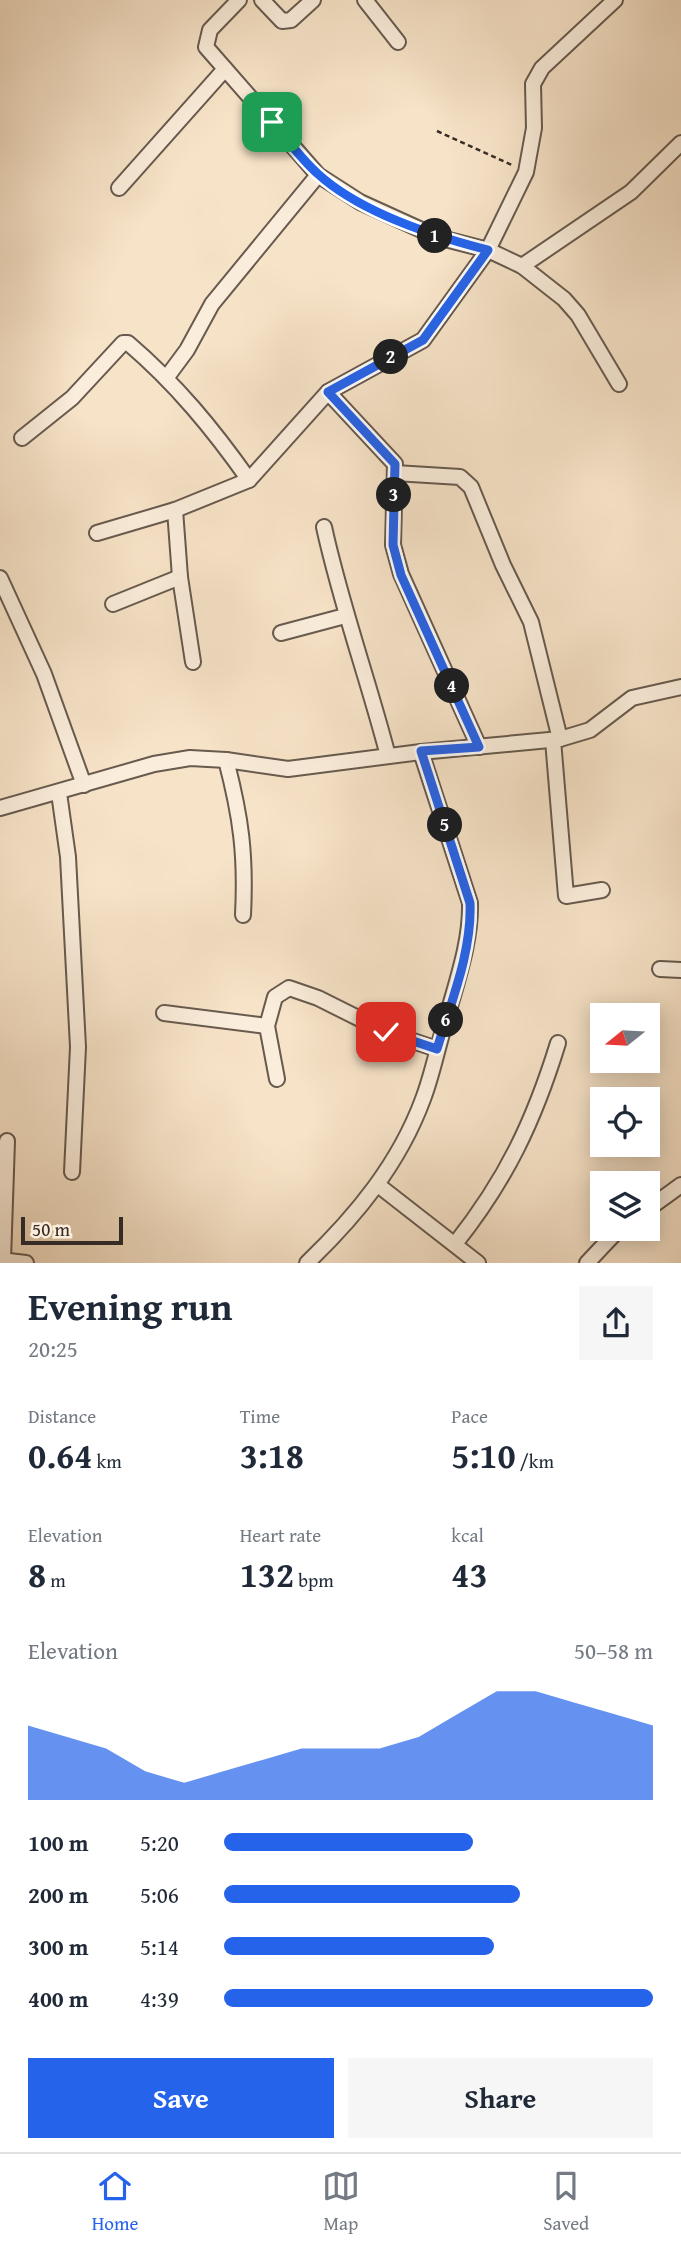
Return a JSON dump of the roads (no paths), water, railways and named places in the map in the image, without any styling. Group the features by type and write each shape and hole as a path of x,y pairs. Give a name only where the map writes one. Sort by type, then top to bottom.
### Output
{"street":[{"path":"239,0 209,30 206,47 318,175 360,202 436,237 488,250 522,266 564,299 578,315 619,384"},
{"path":"262,0 282,21 291,20 313,0"},
{"path":"365,0 398,42"},
{"path":"97,533 175,510 249,480 328,392 423,340 488,250 526,172 534,128 533,84 542,68 615,0"},
{"path":"118,188 225,69"},
{"path":"522,266 631,192 681,143"},
{"path":"167,377 187,350 212,304 318,175"},
{"path":"22,438 72,398 123,343 128,344 167,377 212,428 249,480"},
{"path":"328,392 390,456 395,473 393,545 401,575 479,747"},
{"path":"395,473 460,477 471,487 503,565 531,622 556,740 566,895 602,890"},
{"path":"175,510 180,578 193,662"},
{"path":"324,527 345,616 363,659 388,756"},
{"path":"0,578 44,674 84,785"},
{"path":"113,604 180,578"},
{"path":"281,633 345,616"},
{"path":"0,808 154,764 190,758 288,769 421,751 556,740 590,730 632,698 681,687"},
{"path":"307,1263 378,1185 400,1150 424,1098 461,968 470,903 421,751"},
{"path":"226,760 237,801 246,861 243,915"},
{"path":"59,793 68,857 78,1047 72,1172"},
{"path":"660,969 681,970"},
{"path":"276,1079 267,1026 275,997 289,988 318,998 386,1032 437,1049"},
{"path":"164,1013 267,1026"},
{"path":"455,1244 489,1202 539,1105 558,1044"},
{"path":"7,1141 1,1260 26,1263"},
{"path":"378,1185 478,1263"},
{"path":"660,1200 681,1185"},
{"path":"587,1263 608,1241"}]}
